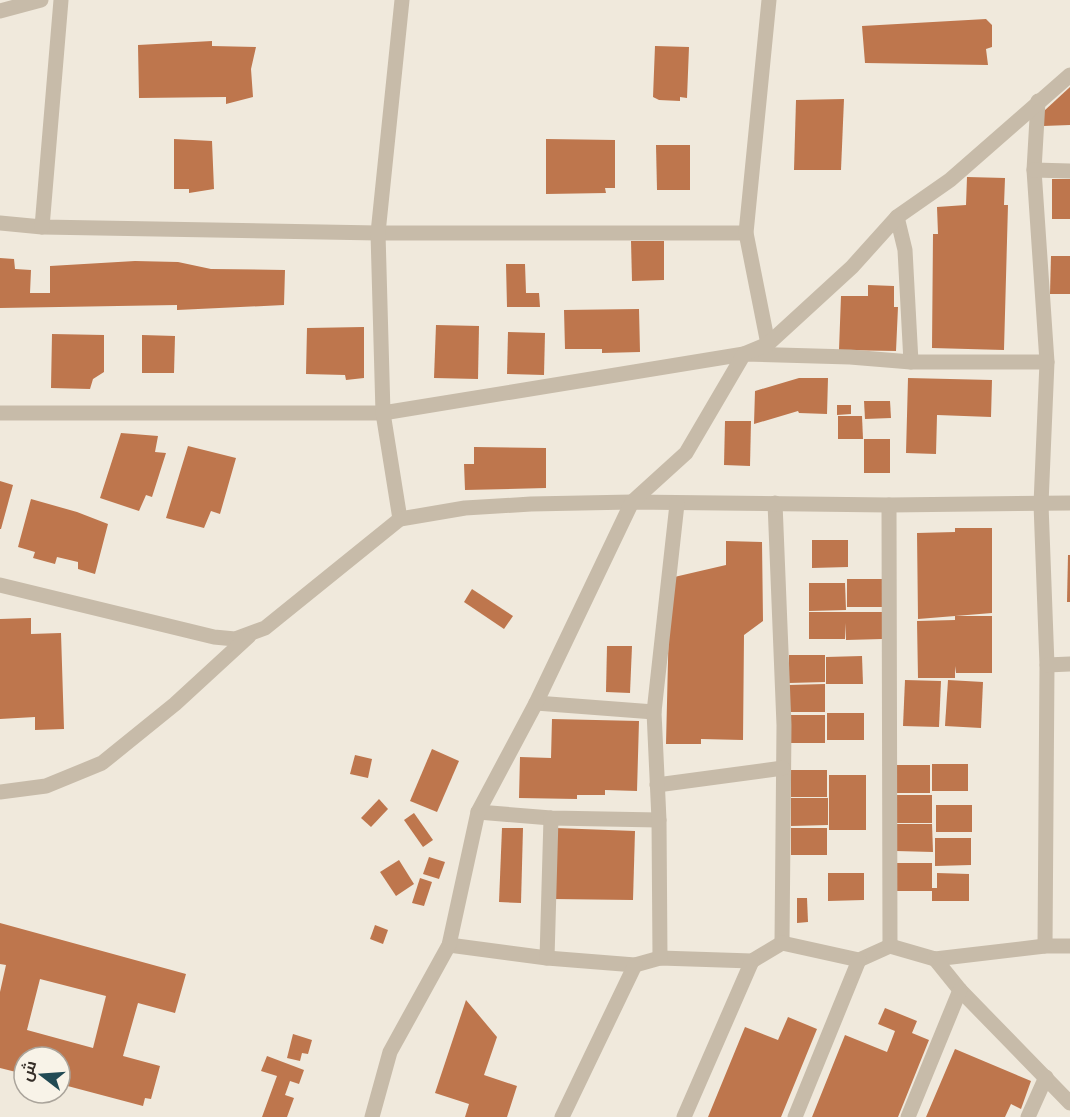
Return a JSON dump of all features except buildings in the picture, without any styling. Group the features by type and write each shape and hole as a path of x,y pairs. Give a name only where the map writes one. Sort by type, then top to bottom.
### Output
{"street":[{"path":"0,11 41,0"},
{"path":"42,227 61,0"},
{"path":"400,519 383,413 378,233 402,0"},
{"path":"768,344 746,232 769,0"},
{"path":"372,1117 390,1052 449,945 478,812 536,703 632,502 686,453 744,354 768,344 852,267 897,217 950,180 1070,75"},
{"path":"1038,101 1034,170 1047,362 1041,504 1047,665 1045,945"},
{"path":"1034,170 1070,171"},
{"path":"897,217 905,250 911,362"},
{"path":"0,223 42,227 378,233 746,232"},
{"path":"0,413 383,413 744,354 911,362 1047,362"},
{"path":"0,585 214,637 235,639 249,636 265,628 400,519 465,508 632,502 889,505 1070,503"},
{"path":"775,503 783,768 782,943"},
{"path":"660,958 659,820 654,712 677,504"},
{"path":"889,505 890,946"},
{"path":"0,792 46,786 102,763 175,704 249,636"},
{"path":"1047,665 1070,664"},
{"path":"536,703 654,712"},
{"path":"657,785 783,768"},
{"path":"478,812 551,818 659,820"},
{"path":"548,958 551,818"},
{"path":"449,945 548,958 635,965 660,958 752,961 782,943 859,960 890,946 935,959 1045,945 1070,946"},
{"path":"935,959 960,990 1070,1103"},
{"path":"795,1117 859,960"},
{"path":"684,1117 752,961"},
{"path":"562,1117 635,965"},
{"path":"908,1117 960,990"},
{"path":"1028,1117 1046,1077"}]}
